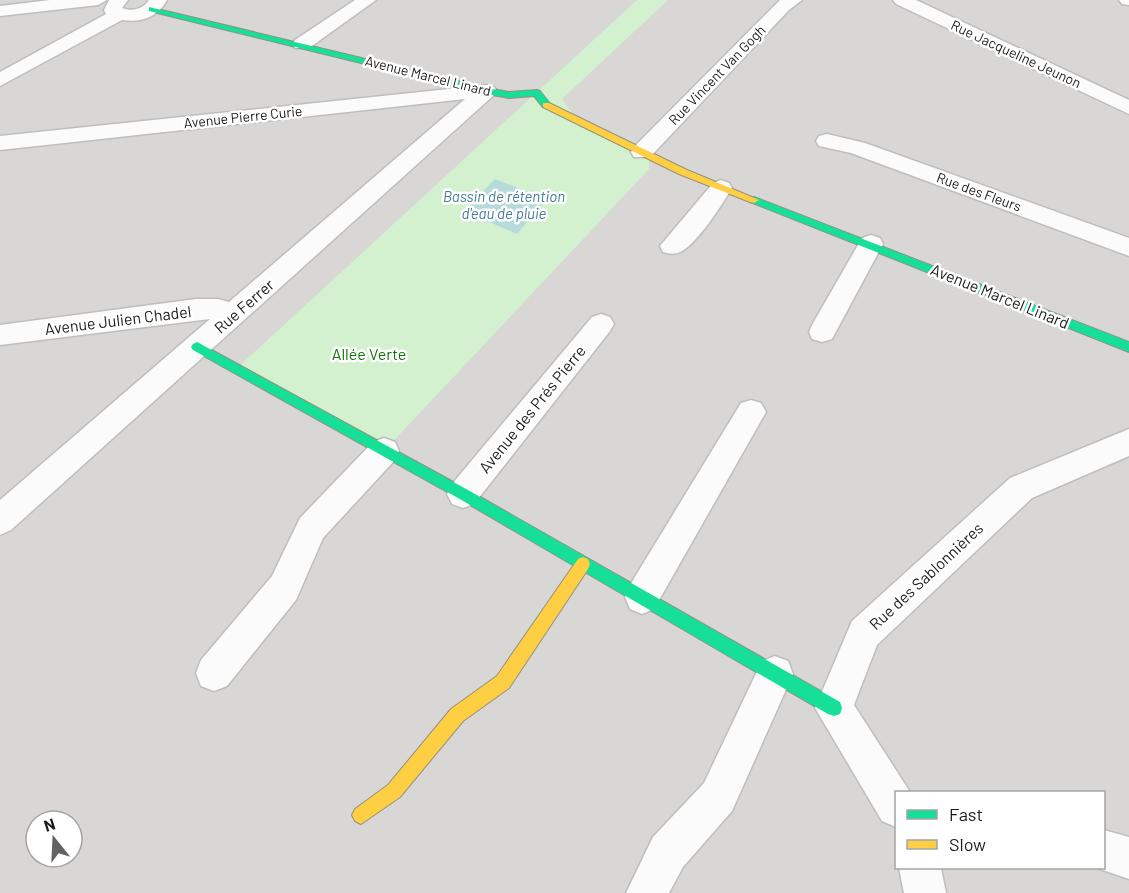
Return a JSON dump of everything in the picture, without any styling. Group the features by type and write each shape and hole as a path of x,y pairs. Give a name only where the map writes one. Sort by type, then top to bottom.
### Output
{"street":[{"path":"302,44 367,0"},
{"name":"Rue Vincent Van Gogh","path":"642,152 783,6 793,0"},
{"name":"Rue Jacqueline Jeunon","path":"902,0 1129,108"},
{"path":"0,80 112,3"},
{"path":"0,11 112,3 140,14 155,4"},
{"name":"Avenue Marcel Linard","path":"155,4 487,91 509,94 537,93 546,105 721,188 871,244 1129,347"},
{"name":"Avenue Pierre Curie","path":"0,143 487,91"},
{"name":"Rue Ferrer","path":"0,520 487,91"},
{"name":"Rue des Fleurs","path":"827,141 857,148 1129,247"},
{"path":"672,246 682,238 721,188"},
{"path":"822,332 871,244"},
{"name":"Avenue Julien Chadel","path":"0,335 196,309 218,309 235,314"},
{"name":"Avenue des Prés Pierre","path":"463,494 601,324"},
{"path":"197,347 463,494 834,708 895,804"},
{"path":"642,597 751,412"},
{"name":"Rue des Sablonnières","path":"834,708 864,633 1021,488 1129,442"},
{"path":"214,673 284,588 311,528 384,451"},
{"path":"361,815 394,791 457,715 503,682 583,564"},
{"path":"647,893 668,852 718,797 775,674"},
{"path":"1105,850 1129,858"},
{"path":"920,869 925,893"}],"shaded area":[{"path":"0,0 1129,0 1129,893 0,893"}],"green space":[{"name":"Allée Verte","path":"637,0 668,0 562,99 576,118 649,156 649,169 384,451 236,369"}],"water":[{"name":"Bassin de rétention d'eau de pluie","path":"495,179 546,199 517,234 464,211"}],"traffic: fast":[{"path":"152,9 487,91 509,95 537,93 546,105"},
{"path":"754,200 1129,347"},
{"path":"197,347 463,494 834,708"}],"traffic: slow":[{"path":"546,105 683,172 754,200"},
{"path":"361,815 394,791 457,715 503,682 583,564"}]}
